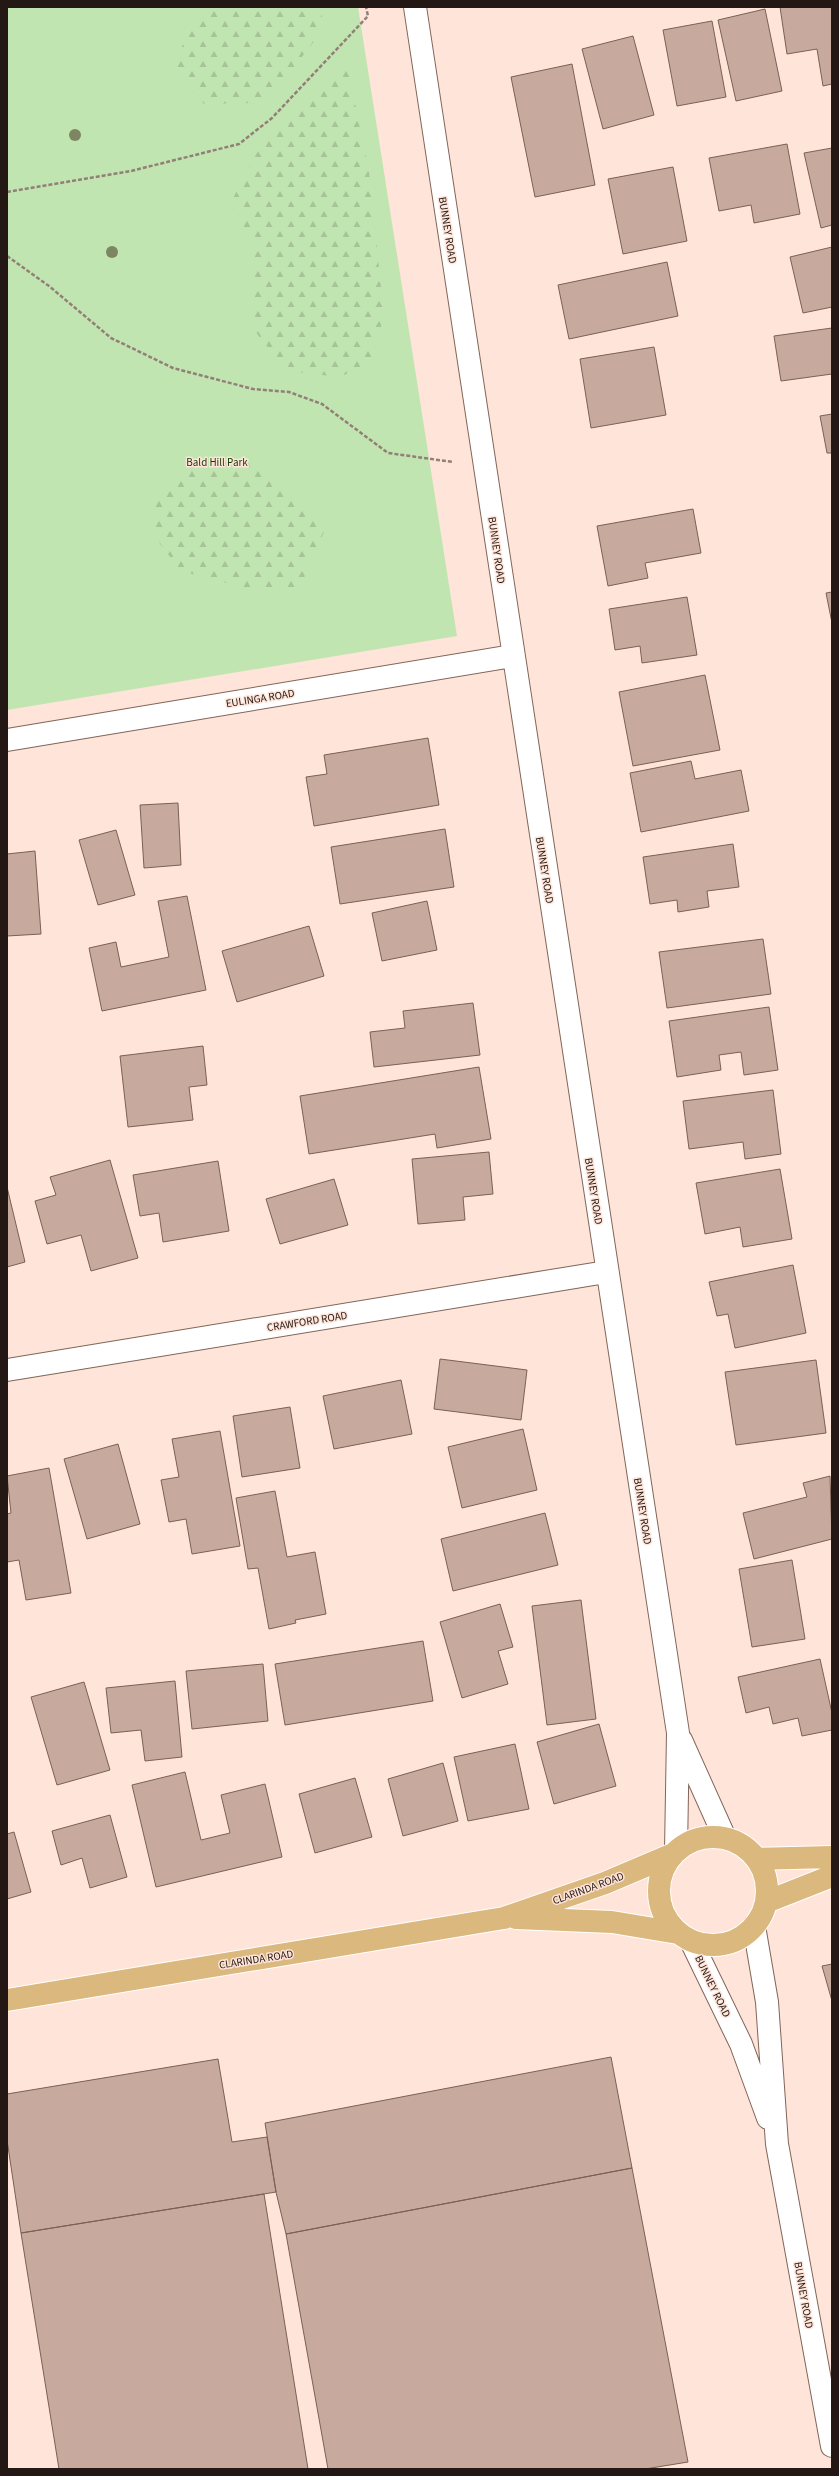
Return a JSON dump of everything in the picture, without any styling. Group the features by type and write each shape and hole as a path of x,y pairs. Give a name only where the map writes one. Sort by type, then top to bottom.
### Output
{"main road":[{"path":"708,1836 725,1838 737,1842 757,1859 764,1873 767,1887 766,1902 762,1915 754,1926 742,1937 726,1944 708,1945 685,1937 667,1920 660,1904 659,1892 662,1870 674,1853 690,1841 708,1836"},
{"name":"CLARINDA ROAD","path":"7,2000 504,1918 605,1883 674,1853"},
{"path":"757,1859 832,1857"},
{"path":"766,1902 832,1876"},
{"name":"CLARINDA ROAD","path":"504,1918 612,1922 685,1937"}],"street":[{"name":"BUNNEY ROAD","path":"415,7 512,656 678,1733 674,1853"},
{"name":"EULINGA ROAD","path":"7,740 512,656"},
{"name":"CRAWFORD ROAD","path":"7,1370 606,1272"},
{"name":"BUNNEY ROAD","path":"678,1733 725,1838"},
{"name":"BUNNEY ROAD","path":"754,1926 767,2002 777,2144 832,2446"},
{"name":"BUNNEY ROAD","path":"685,1937 741,2044 777,2144"}],"path":[{"path":"7,192 131,171 239,144 272,118 368,16 366,7"},
{"path":"7,256 49,286 110,338 173,368 253,389 288,392 322,404 388,453 429,460 484,464"}],"green space":[{"name":"Bald Hill Park","path":"7,7 358,7 457,636 7,710"},
{"path":"204,7 322,7 322,31 294,67 254,103 204,104 170,68"},
{"path":"347,65 369,172 384,316 371,362 340,377 286,371 251,326 252,247 232,200 260,147 310,97"},
{"path":"235,459 271,470 324,532 300,587 268,594 181,571 160,544 151,511 175,475"}],"building":[{"path":"780,7 832,7 832,84 823,86 817,49 787,54"},
{"path":"765,9 782,91 736,101 718,20"},
{"path":"712,21 726,97 677,106 663,30"},
{"path":"633,36 654,115 603,129 582,49"},
{"path":"572,64 595,185 535,197 511,77"},
{"path":"787,144 800,214 754,223 751,205 719,211 709,158"},
{"path":"832,148 832,225 821,228 804,153"},
{"path":"673,167 687,241 623,254 608,179"},
{"path":"832,247 832,307 803,313 790,257"},
{"path":"667,262 678,316 569,339 558,285"},
{"path":"832,328 832,374 781,381 774,336"},
{"path":"654,347 666,415 591,428 580,359"},
{"path":"832,414 832,453 827,453 820,416"},
{"path":"693,509 701,553 645,563 648,578 608,586 597,526"},
{"path":"832,592 832,623 826,593"},
{"path":"687,597 697,655 642,663 640,646 615,650 609,609"},
{"path":"705,675 720,750 633,766 619,692"},
{"path":"428,738 439,805 314,826 306,777 327,774 324,755"},
{"path":"691,761 695,779 741,770 749,811 641,832 630,773"},
{"path":"178,803 181,865 144,868 140,805"},
{"path":"445,829 454,887 340,904 331,847"},
{"path":"116,830 135,895 98,905 79,840"},
{"path":"733,844 739,887 707,891 709,907 678,912 677,900 650,904 643,857"},
{"path":"35,851 41,934 7,936 7,854"},
{"path":"187,896 206,990 102,1011 89,948 116,942 121,967 169,957 158,901"},
{"path":"427,901 437,950 382,961 372,913"},
{"path":"309,926 324,976 237,1002 222,951"},
{"path":"763,939 771,994 667,1008 659,952"},
{"path":"473,1003 480,1055 374,1067 370,1032 405,1028 403,1011"},
{"path":"769,1007 778,1070 744,1075 741,1052 719,1055 721,1070 677,1077 669,1021"},
{"path":"203,1046 207,1085 189,1087 193,1120 128,1127 120,1056"},
{"path":"479,1067 491,1139 437,1148 435,1134 309,1154 300,1096"},
{"path":"773,1090 781,1154 745,1159 743,1142 689,1149 683,1101"},
{"path":"489,1152 493,1194 463,1197 465,1220 418,1224 412,1159"},
{"path":"110,1160 138,1258 91,1271 81,1235 47,1244 35,1201 56,1195 50,1177"},
{"path":"218,1161 229,1231 163,1242 159,1213 140,1216 133,1175"},
{"path":"780,1169 792,1239 743,1247 740,1227 705,1234 696,1183"},
{"path":"334,1179 348,1225 280,1244 266,1199"},
{"path":"7,1187 25,1262 7,1267"},
{"path":"793,1265 806,1333 735,1348 728,1314 717,1316 709,1282"},
{"path":"440,1359 527,1370 521,1420 434,1409"},
{"path":"816,1360 826,1433 736,1445 725,1372"},
{"path":"401,1380 412,1434 334,1449 323,1396"},
{"path":"290,1407 300,1468 242,1477 233,1416"},
{"path":"523,1429 537,1490 462,1508 448,1447"},
{"path":"220,1431 240,1546 192,1554 186,1519 169,1522 161,1480 179,1477 172,1439"},
{"path":"118,1444 140,1524 87,1539 64,1459"},
{"path":"49,1468 71,1593 26,1600 19,1560 7,1562 7,1514 11,1513 7,1476"},
{"path":"830,1476 832,1539 754,1559 743,1513 807,1497 803,1483"},
{"path":"275,1491 287,1557 315,1552 326,1614 295,1620 296,1623 269,1629 258,1568 248,1569 236,1498"},
{"path":"545,1513 558,1565 453,1591 441,1539"},
{"path":"792,1560 805,1639 752,1647 739,1569"},
{"path":"581,1600 596,1719 547,1725 532,1606"},
{"path":"500,1604 513,1647 498,1651 508,1684 462,1698 440,1622"},
{"path":"423,1641 433,1701 285,1725 275,1664"},
{"path":"820,1659 832,1713 832,1730 802,1736 798,1718 773,1724 769,1707 746,1713 738,1677"},
{"path":"263,1664 268,1721 192,1729 186,1671"},
{"path":"175,1681 182,1757 145,1761 141,1730 111,1733 106,1688"},
{"path":"84,1682 110,1770 57,1785 31,1697"},
{"path":"599,1724 616,1786 554,1804 537,1742"},
{"path":"515,1744 529,1809 468,1821 454,1757"},
{"path":"443,1763 458,1821 403,1836 388,1779"},
{"path":"185,1772 201,1840 230,1833 221,1795 265,1784 282,1857 156,1887 132,1785"},
{"path":"355,1778 372,1837 315,1853 299,1794"},
{"path":"110,1815 127,1877 90,1888 82,1858 61,1865 52,1831"},
{"path":"14,1832 31,1892 7,1899 7,1834"},
{"path":"832,1964 832,2001 822,1966"},
{"path":"611,2057 632,2168 286,2234 276,2192 265,2123"},
{"path":"218,2059 232,2142 267,2137 276,2192 21,2233 7,2140 7,2094"},
{"path":"632,2168 688,2462 645,2469 328,2469 286,2234"},
{"path":"264,2194 308,2469 59,2469 21,2233"}]}
